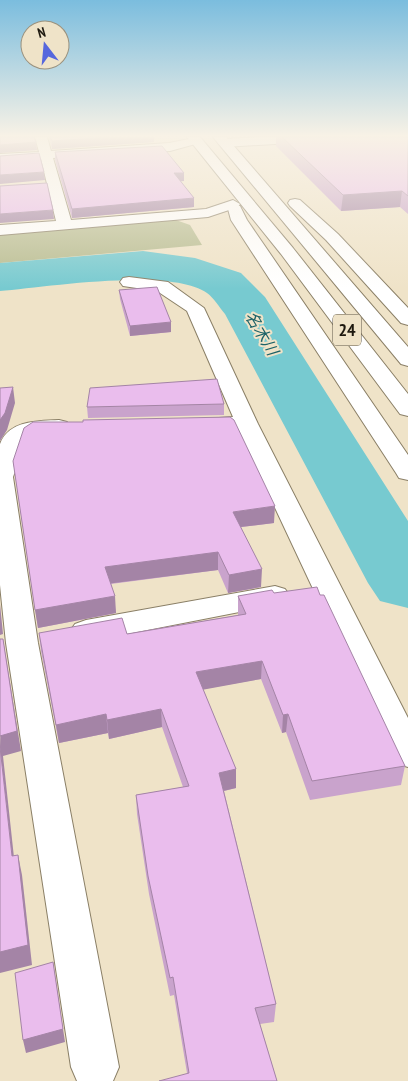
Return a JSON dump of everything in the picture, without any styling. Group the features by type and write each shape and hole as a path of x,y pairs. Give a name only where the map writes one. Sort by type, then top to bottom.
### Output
{"main road":[{"path":"49,187 66,225"},
{"path":"230,187 239,220 408,472"},
{"name":"24","path":"233,187 287,251 408,409"},
{"name":"24","path":"263,187 408,360"},
{"path":"277,187 332,237 408,318"},
{"path":"0,230 208,212 233,204"},
{"path":"129,282 162,286 195,308 247,424 408,753"},
{"path":"179,425 247,424"},
{"path":"81,427 32,428 14,438 1,478 34,641 95,1067"},
{"path":"34,641 326,586"}],"green space":[{"path":"173,219 190,225 202,245 0,263 0,234"}],"building":[{"path":"0,187 48,187 53,210 0,214"},
{"path":"66,187 186,187 194,198 72,209"},
{"path":"335,187 408,187 408,196 402,191 343,195"},
{"path":"157,287 171,322 130,326 119,290"},
{"path":"217,379 224,404 87,407 90,388"},
{"path":"13,387 5,413 0,420 0,388"},
{"path":"230,417 234,420 275,506 233,512 262,569 229,575 218,552 105,567 115,596 35,610 13,461 24,428 33,422"},
{"path":"317,587 320,595 324,595 405,766 312,781 288,714 283,715 262,661 196,672 236,769 219,773 276,1004 255,1008 277,1081 159,1081 189,1073 173,977 170,978 148,876 136,795 189,786 161,709 107,720 106,714 56,725 39,633 122,618 127,634 246,614 238,596 272,590 274,593"},
{"path":"0,639 3,639 17,731 0,736"},
{"path":"0,747 12,856 18,855 28,945 0,952"},
{"path":"53,962 63,1029 23,1040 15,973"}],"waterway":[{"name":"名木川","path":"0,277 143,265 195,272 224,283 247,308 408,583"}]}
